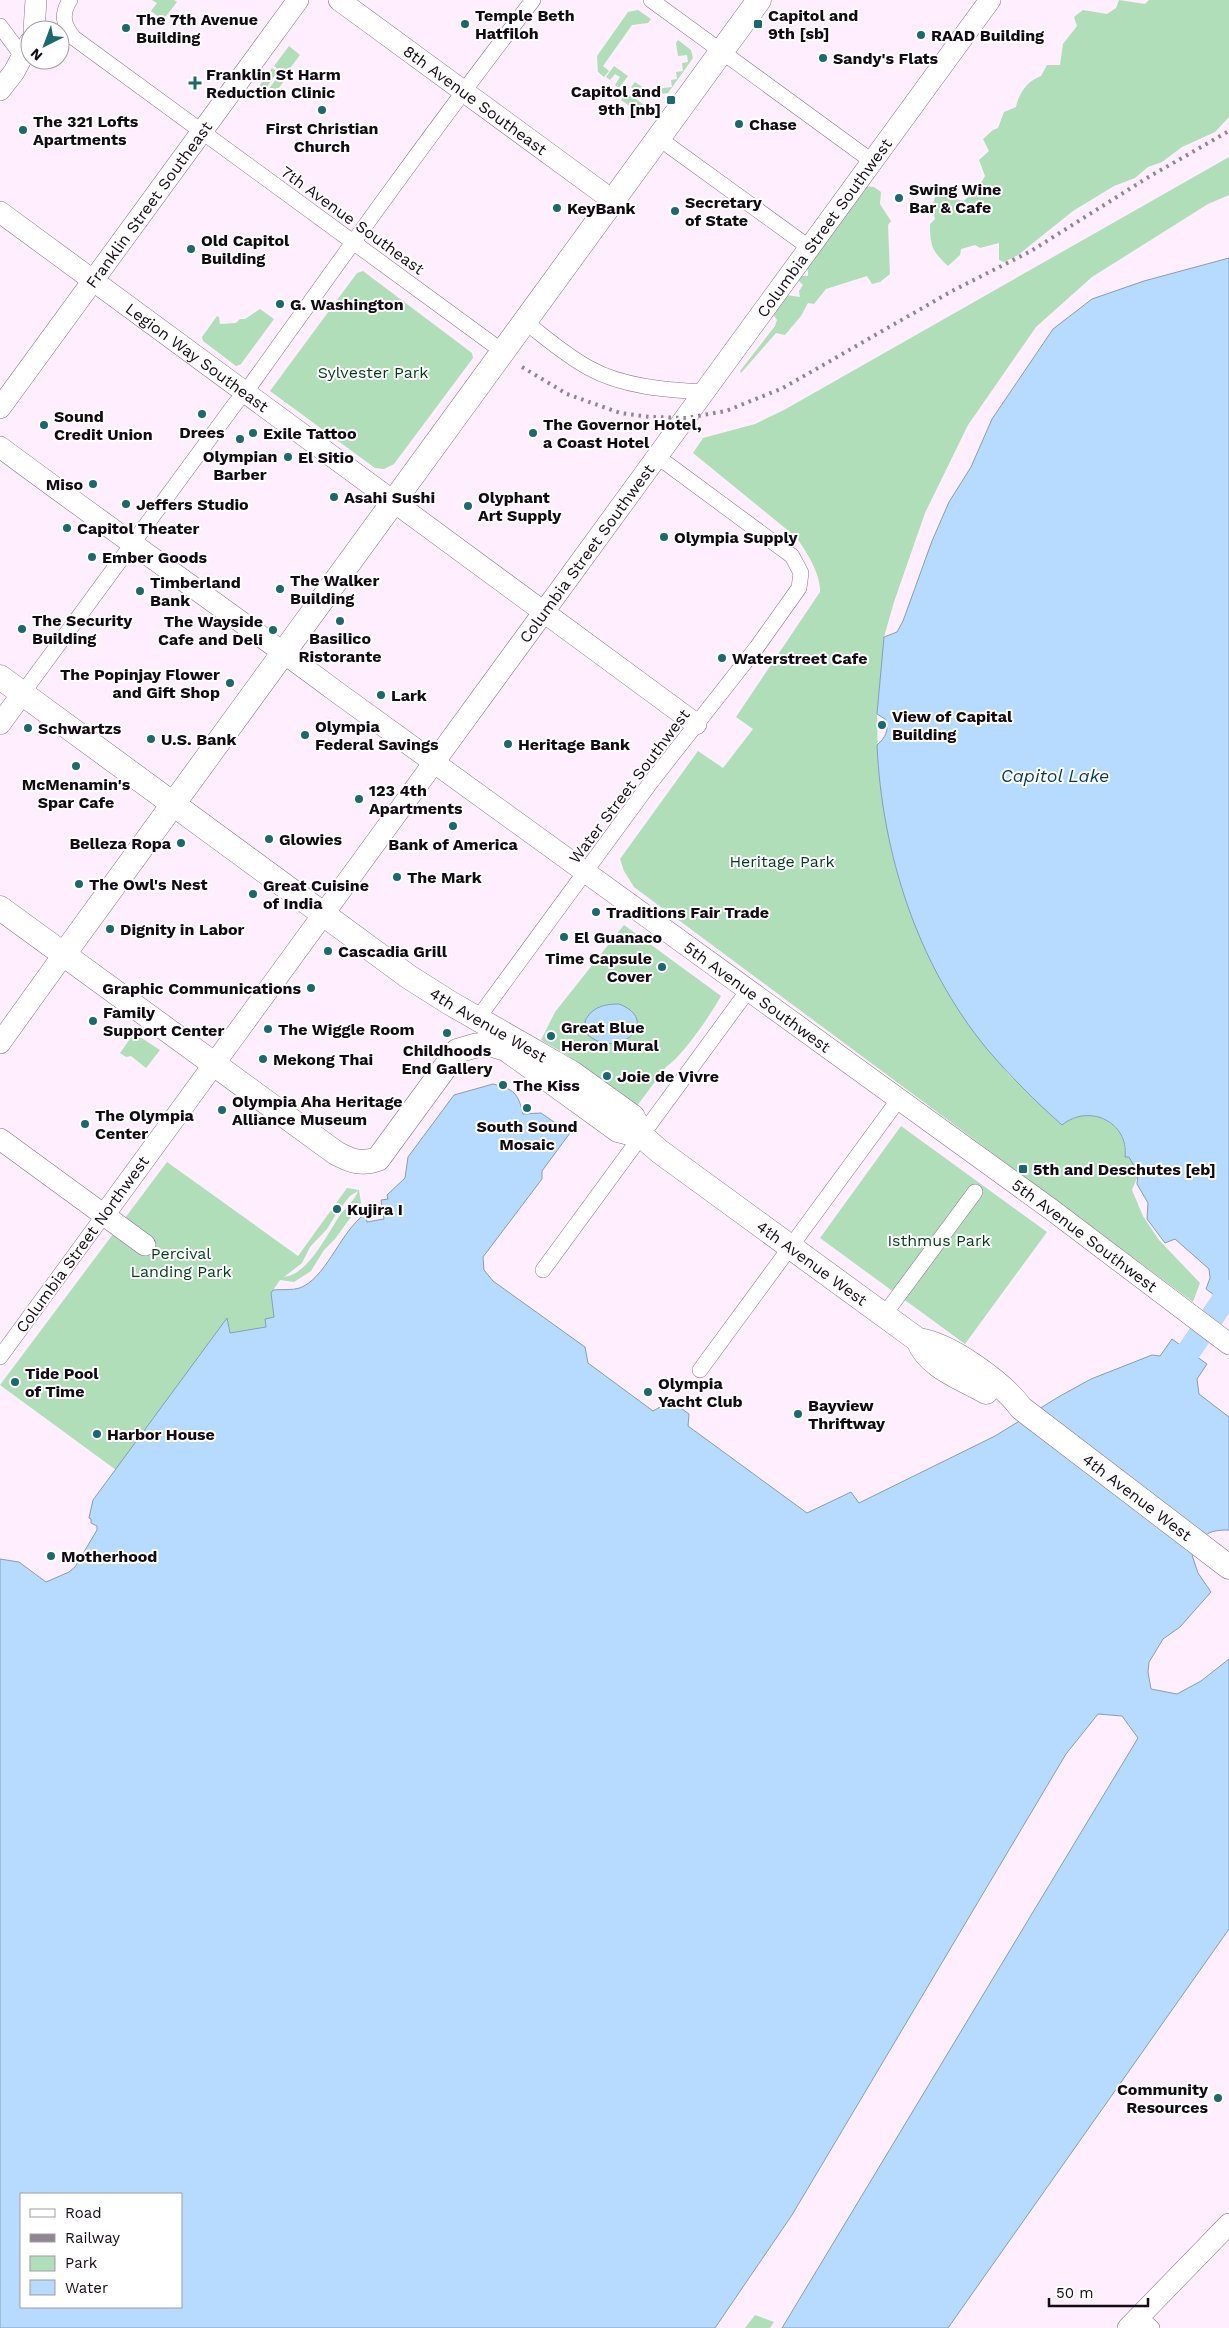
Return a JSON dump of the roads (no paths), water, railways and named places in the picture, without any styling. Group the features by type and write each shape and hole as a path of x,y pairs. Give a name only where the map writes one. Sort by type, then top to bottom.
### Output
{"main road":[{"path":"64,954 759,0"},
{"name":"4th Avenue West","path":"0,677 398,969 450,1003 572,1073 633,1117 642,1136 659,1151 918,1340 932,1341 949,1350 1012,1402 1229,1567"},
{"path":"0,908 336,1153 352,1162 362,1163 378,1159 457,1051 461,1020 458,1012 450,1003"},
{"path":"457,1051 489,1044 506,1049 618,1130 642,1136"}],"street":[{"path":"35,20 36,0"},
{"name":"7th Avenue Southeast","path":"70,0 64,12 65,26 74,38 502,351"},
{"name":"Franklin Street Southeast","path":"0,408 298,0"},
{"name":"8th Avenue Southeast","path":"339,0 612,200"},
{"path":"0,724 244,392 352,241 463,91 534,0"},
{"path":"651,0 873,162"},
{"name":"Columbia Street Southwest","path":"323,914 873,162 983,2"},
{"path":"0,26 20,44"},
{"path":"0,90 20,58"},
{"path":"658,137 810,248"},
{"name":"Legion Way Southeast","path":"0,212 696,724"},
{"path":"524,321 576,361 605,376 657,387 705,392"},
{"name":"5th Avenue Southwest","path":"0,446 131,544 749,989 1052,1210 1229,1344"},
{"name":"Water Street Southwest","path":"478,1018 696,724 757,647 799,588 801,572 792,556 658,457"},
{"name":"Columbia Street Northwest","path":"0,1357 323,914"},
{"path":"0,1043 64,954"},
{"path":"543,1270 749,989"},
{"path":"700,1370 899,1099"},
{"path":"0,1139 145,1245"},
{"path":"884,1315 975,1192"},
{"path":"1140,2324 1229,2224"}],"water":[{"name":"Capitol Lake","path":"1229,258 1229,1306 1206,1289 1210,1278 1209,1269 1175,1239 1165,1243 1147,1219 1148,1203 1137,1184 1138,1173 1129,1157 1125,1157 1125,1145 1121,1134 1114,1126 1095,1116 1073,1119 1062,1125 1023,1088 987,1049 962,1016 941,981 923,944 908,906 886,826 880,786 877,745 884,737 887,727 885,719 877,714 884,637 897,632 903,621 932,541 949,502 971,467 992,419 1053,329 1092,299 1144,281"},
{"path":"619,1004 632,1011 637,1020 636,1028 631,1036 623,1041 612,1044 600,1042 588,1035 585,1021 591,1012 599,1007"},
{"path":"493,1084 514,1093 523,1114 541,1113 570,1133 542,1171 542,1179 483,1257 484,1270 493,1281 585,1347 588,1363 653,1411 671,1401 689,1414 688,1426 807,1513 851,1492 859,1503 995,1436 1091,1379 1152,1355 1160,1356 1172,1339 1207,1364 1197,1379 1199,1394 1229,1417 1229,1530 1215,1531 1206,1535 1202,1538 1192,1555 1198,1573 1211,1592 1180,1627 1163,1639 1149,1662 1148,1672 1151,1689 1177,1694 1201,1681 1229,1659 1229,1929 948,2328 782,2328 1138,1738 1122,1716 1098,1714 1066,1754 792,2215 715,2328 0,2328 0,1559 19,1562 46,1582 69,1572 75,1567 97,1530 97,1526 91,1523 89,1518 93,1500 227,1318 230,1333 266,1327 265,1319 274,1317 271,1293 273,1290 297,1289 313,1280 328,1262 349,1230 365,1214 367,1222 384,1219 381,1200 388,1199 387,1195 405,1178 408,1157 454,1095"}],"waterway":[{"path":"1189,1351 1229,1292"}],"railway":[{"path":"522,367 567,394 620,413 650,417 686,418 726,411 783,388 952,291 1031,251 1147,178 1229,131"}],"place":[{"name":"Temple Beth Hatfiloh","path":"465,24"},
{"name":"Capitol and 9th [sb]","path":"758,24"},
{"name":"The 7th Avenue Building","path":"126,28"},
{"name":"RAAD Building","path":"921,35"},
{"name":"Sandy's Flats","path":"823,58"},
{"name":"Franklin St Harm Reduction Clinic","path":"195,83"},
{"name":"Capitol and 9th [nb]","path":"671,100"},
{"name":"First Christian Church","path":"322,110"},
{"name":"Chase","path":"739,124"},
{"name":"The 321 Lofts Apartments","path":"23,130"},
{"name":"Swing Wine Bar & Cafe","path":"899,198"},
{"name":"KeyBank","path":"557,208"},
{"name":"Secretary of State","path":"675,211"},
{"name":"Old Capitol Building","path":"191,249"},
{"name":"G. Washington","path":"280,304"},
{"name":"Drees","path":"202,414"},
{"name":"Sound Credit Union","path":"44,425"},
{"name":"Exile Tattoo","path":"253,433"},
{"name":"The Governor Hotel, a Coast Hotel","path":"533,433"},
{"name":"Olympian Barber","path":"240,439"},
{"name":"El Sitio","path":"288,457"},
{"name":"Miso","path":"93,484"},
{"name":"Asahi Sushi","path":"334,497"},
{"name":"Jeffers Studio","path":"126,504"},
{"name":"Olyphant Art Supply","path":"468,506"},
{"name":"Capitol Theater","path":"67,528"},
{"name":"Olympia Supply","path":"664,537"},
{"name":"Ember Goods","path":"92,557"},
{"name":"The Walker Building","path":"280,589"},
{"name":"Timberland Bank","path":"140,591"},
{"name":"Basilico Ristorante","path":"340,621"},
{"name":"The Security Building","path":"22,629"},
{"name":"The Wayside Cafe and Deli","path":"273,630"},
{"name":"Waterstreet Cafe","path":"722,658"},
{"name":"The Popinjay Flower and Gift Shop","path":"230,683"},
{"name":"Lark","path":"381,695"},
{"name":"View of Capital Building","path":"882,725"},
{"name":"Schwartzs","path":"28,728"},
{"name":"Olympia Federal Savings","path":"305,735"},
{"name":"U.S. Bank","path":"151,739"},
{"name":"Heritage Bank","path":"508,744"},
{"name":"McMenamin's Spar Cafe","path":"76,766"},
{"name":"123 4th Apartments","path":"359,799"},
{"name":"Bank of America","path":"453,826"},
{"name":"Glowies","path":"269,839"},
{"name":"Belleza Ropa","path":"181,843"},
{"name":"The Mark","path":"397,877"},
{"name":"The Owl's Nest","path":"79,884"},
{"name":"Great Cuisine of India","path":"253,894"},
{"name":"Traditions Fair Trade","path":"596,912"},
{"name":"Dignity in Labor","path":"110,929"},
{"name":"El Guanaco","path":"564,937"},
{"name":"Cascadia Grill","path":"328,951"},
{"name":"Time Capsule Cover","path":"662,967"},
{"name":"Graphic Communications","path":"311,988"},
{"name":"Family Support Center","path":"93,1021"},
{"name":"The Wiggle Room","path":"268,1029"},
{"name":"Childhoods End Gallery","path":"447,1033"},
{"name":"Great Blue Heron Mural","path":"551,1036"},
{"name":"Mekong Thai","path":"263,1059"},
{"name":"Joie de Vivre","path":"607,1076"},
{"name":"The Kiss","path":"503,1085"},
{"name":"South Sound Mosaic","path":"527,1108"},
{"name":"Olympia Aha Heritage Alliance Museum","path":"222,1110"},
{"name":"The Olympia Center","path":"85,1124"},
{"name":"5th and Deschutes [eb]","path":"1023,1169"},
{"name":"Kujira I","path":"337,1209"},
{"name":"Tide Pool of Time","path":"15,1382"},
{"name":"Olympia Yacht Club","path":"648,1392"},
{"name":"Bayview Thriftway","path":"798,1414"},
{"name":"Harbor House","path":"97,1434"},
{"name":"Motherhood","path":"51,1556"},
{"name":"Community Resources","path":"1218,2098"}],"park label":[{"name":"Sylvester Park","path":"373,372"},
{"name":"Heritage Park","path":"782,861"},
{"name":"Isthmus Park","path":"939,1240"},
{"name":"Percival Landing Park","path":"181,1262"}]}
